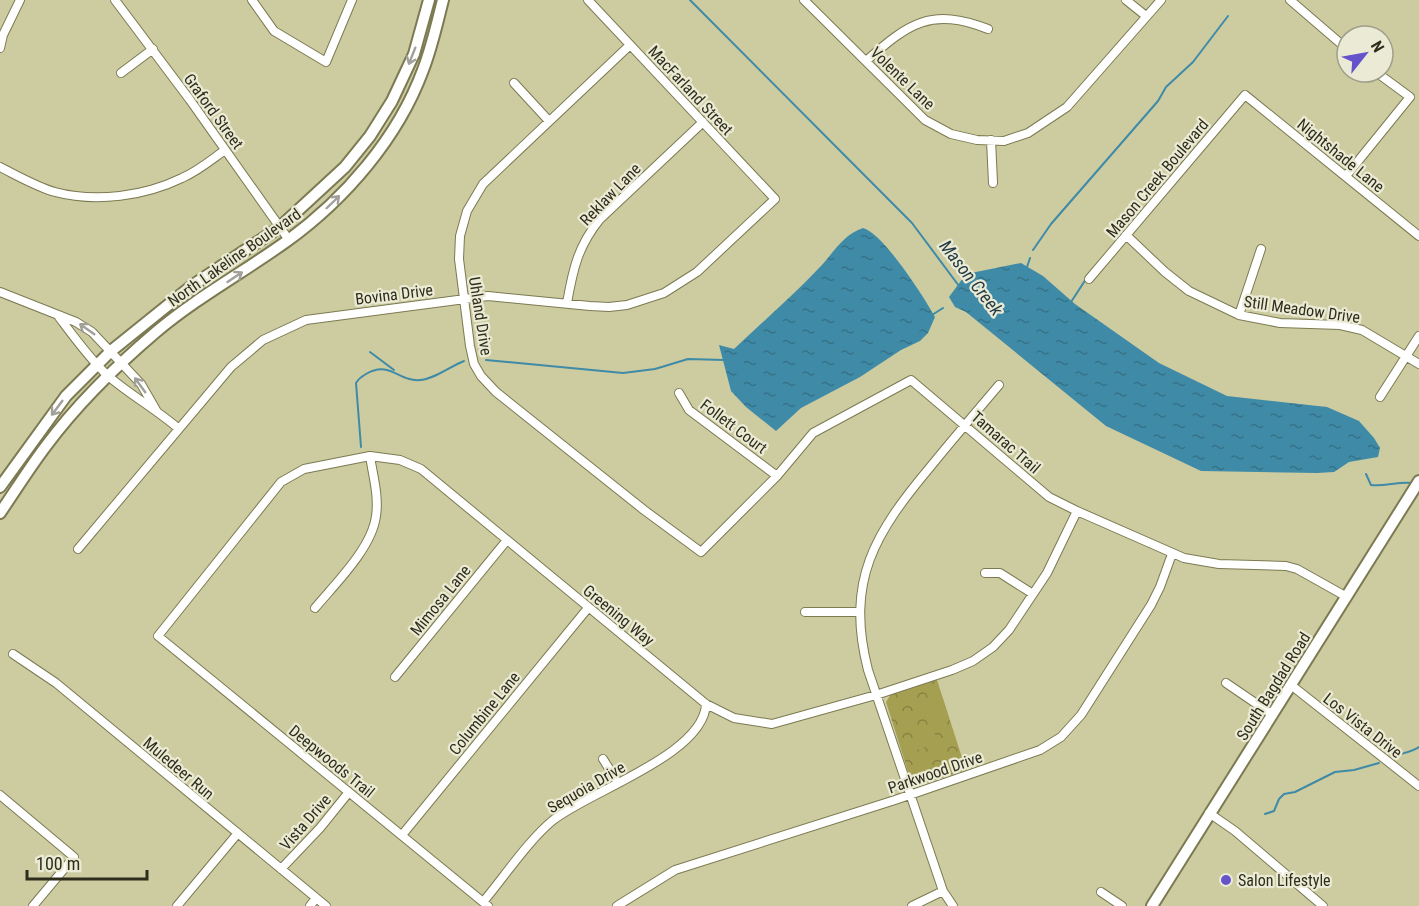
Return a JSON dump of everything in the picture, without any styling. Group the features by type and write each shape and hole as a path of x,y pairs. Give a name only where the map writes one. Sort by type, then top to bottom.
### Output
{"main road":[{"name":"North Lakeline Boulevard","path":"0,487 66,396 96,364 145,321 193,285 280,227 345,167 370,136 392,101 414,54 429,0"},
{"name":"North Lakeline Boulevard","path":"0,513 46,445 121,362 159,329 289,240 335,201 379,152 405,108 423,70 443,0"},
{"name":"South Bagdad Road","path":"1152,906 1419,482"}],"street":[{"path":"0,48 3,35 20,0"},
{"name":"Graford Street","path":"115,0 289,240"},
{"path":"252,0 274,31 326,62 352,0"},
{"name":"MacFarland Street","path":"588,0 775,199"},
{"name":"Volente Lane","path":"804,0 925,120 951,134 977,140 1004,141 1028,133 1067,107 1161,0"},
{"path":"1126,0 1146,16"},
{"path":"1290,0 1335,39"},
{"path":"866,61 888,42 920,22 942,18 964,20 988,28"},
{"name":"Uhland Drive","path":"630,45 483,184 467,211 460,236 459,259 470,346 474,364 481,376 496,392 644,510 701,552"},
{"path":"121,73 153,50"},
{"path":"514,82 549,121"},
{"path":"1346,176 1410,97 1392,84"},
{"name":"Nightshade Lane","path":"1245,95 1419,236"},
{"name":"Mason Creek Boulevard","path":"1089,279 1245,95"},
{"name":"Reklaw Lane","path":"567,303 579,250 589,232 703,122"},
{"path":"991,140 993,183"},
{"path":"0,167 55,192 95,197 123,196 157,188 183,178 225,150"},
{"name":"Bovina Drive","path":"78,549 231,367 246,352 284,329 306,320 464,298 513,297 618,306 651,298 664,293 697,272 775,199"},
{"name":"Still Meadow Drive","path":"1126,235 1189,291 1239,315 1280,323 1340,325 1362,330 1419,364"},
{"path":"1239,315 1261,249"},
{"path":"0,292 76,322 92,332 141,384 156,410"},
{"path":"58,316 108,376 141,403 156,410 179,429"},
{"path":"1380,397 1419,336"},
{"name":"Tamarac Trail","path":"701,552 777,476 813,433 910,380 1049,497 1077,511 1172,554 1205,562 1286,566 1297,569 1347,597"},
{"path":"953,906 943,891 876,695 862,647 860,612 866,569 884,528 900,502 999,384"},
{"name":"Follett Court","path":"679,393 689,410 777,476"},
{"path":"315,608 359,554 372,531 376,517 376,501 370,456"},
{"name":"Greening Way","path":"158,636 281,482 304,469 370,456 400,460 421,469 706,704 734,718 772,724 876,695 952,670 984,655 1009,630 1033,594 1063,543 1077,511"},
{"name":"Mimosa Lane","path":"395,677 507,540"},
{"name":"Parkwood Drive","path":"617,906 675,870 1031,754 1061,737 1081,715 1151,605 1172,554"},
{"path":"985,573 1000,573 1033,594"},
{"name":"Columbine Lane","path":"402,835 588,608"},
{"path":"805,612 860,612"},
{"name":"Deepwoods Trail","path":"158,636 486,904"},
{"name":"Muledeer Run","path":"13,654 56,683 326,906"},
{"path":"1226,683 1273,715"},
{"name":"Los Vista Drive","path":"1291,686 1419,786"},
{"name":"Sequoia Drive","path":"486,904 548,825 567,811 677,748 706,714 706,704"},
{"path":"603,759 618,783"},
{"name":"Vista Drive","path":"281,869 320,828 349,792"},
{"path":"0,795 74,857 33,906"},
{"path":"1209,813 1235,831 1323,906"},
{"path":"177,906 238,833"},
{"path":"912,906 943,891"},
{"path":"1101,892 1122,906"},
{"path":"310,906 316,898"}],"green space":[{"path":"937,680 966,770 919,785 911,781 886,702 891,694"},
{"path":"943,699 949,718 928,724 922,706"},
{"path":"924,724 926,728 932,726 938,743 917,750 910,729"}],"water":[{"path":"863,228 871,232 892,253 913,281 935,317 928,333 920,341 901,350 860,377 801,408 776,431 746,407 731,391 719,345 734,349 809,279 849,235"},
{"path":"1021,263 1043,276 1075,304 1159,363 1227,396 1327,407 1359,421 1380,448 1378,457 1349,462 1334,472 1201,471 1106,426 966,312 955,307 949,297 966,274"}],"waterway":[{"name":"Mason Creek","path":"690,0 912,223 959,286"},
{"path":"1033,250 1051,224 1158,101 1166,87 1193,62 1228,16"},
{"path":"1027,267 1030,258"},
{"path":"1071,302 1086,279"},
{"path":"932,315 943,308"},
{"path":"370,352 394,370"},
{"path":"486,360 623,373 655,369 688,359 724,360"},
{"path":"361,447 356,383 360,378 374,370 382,369 406,378 420,380 464,361"},
{"name":"Mason Creek","path":"1366,474 1371,485 1413,483"},
{"path":"1393,757 1419,747"},
{"path":"1265,814 1274,811 1284,794 1295,792 1335,772 1354,770 1379,763"}],"place":[{"name":"Salon Lifestyle","path":"1226,880"}]}
